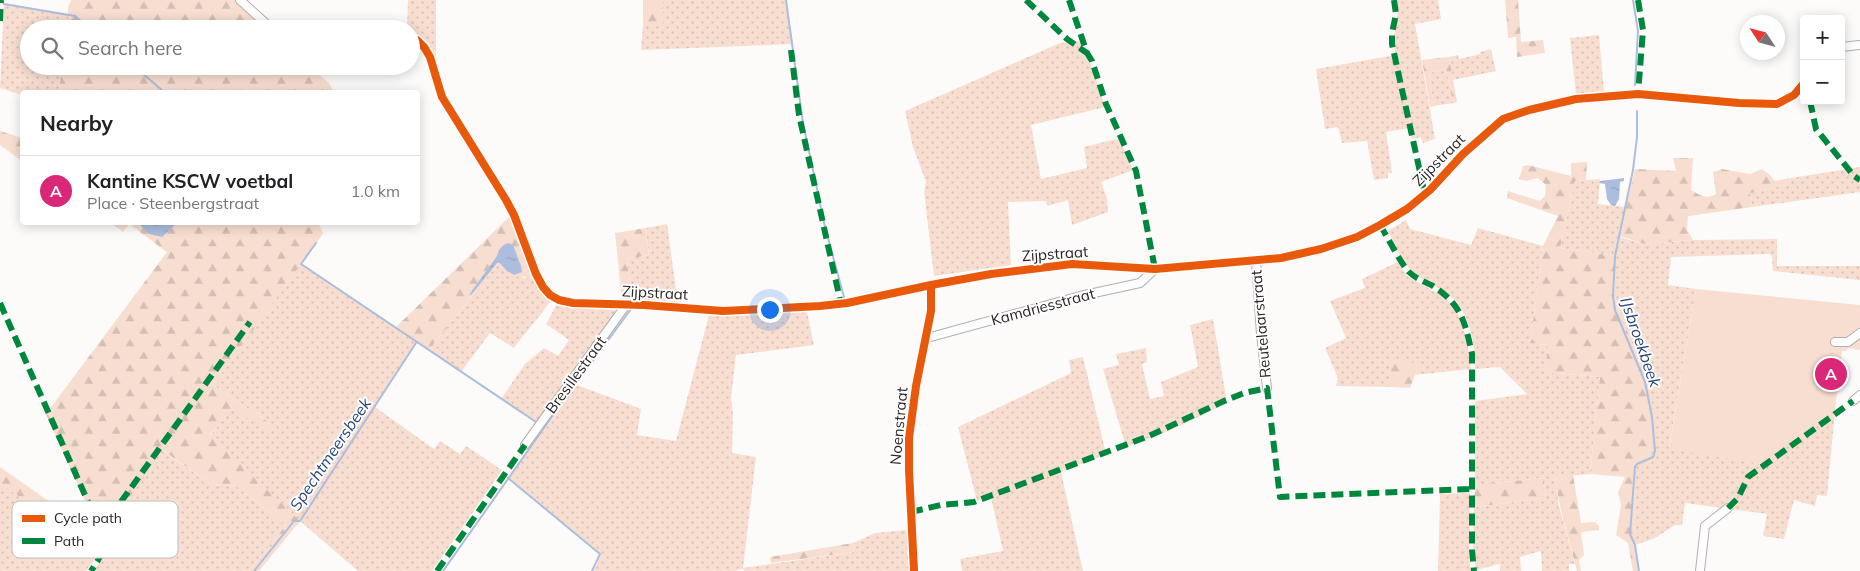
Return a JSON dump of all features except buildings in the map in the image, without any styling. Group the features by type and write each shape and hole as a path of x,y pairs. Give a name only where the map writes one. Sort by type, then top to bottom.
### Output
{"street":[{"path":"240,0 262,20"},
{"name":"Zijpstraat","path":"420,43 430,57 442,98 506,200 514,215 536,274 543,287 550,294 559,300 573,303 626,306 644,305 723,312 847,303 991,274 1072,264 1155,269 1281,258 1357,237 1407,209 1430,190 1463,154 1503,120 1529,110 1576,99 1638,94 1739,103 1777,104 1794,95 1800,88"},
{"path":"1845,46 1860,44"},
{"name":"Reutelaarstraat","path":"1256,260 1260,334 1267,388"},
{"name":"Kamdriesstraat","path":"927,338 1080,296 1140,283 1155,269"},
{"name":"Noenstraat","path":"914,571 909,470 910,438 916,386 931,311 931,285"},
{"name":"Bresillestraat","path":"525,445 626,306"},
{"path":"1835,342 1848,342 1860,333"},
{"path":"1853,401 1860,395"},
{"path":"1700,571 1705,526 1728,508"}],"green space":[{"path":"71,0 236,0 257,20 68,20 68,7"},
{"path":"408,0 436,0 436,63 434,64 424,42 420,39 420,20 407,20"},
{"path":"643,0 663,0 663,25 643,25"},
{"path":"663,0 786,0 793,44 641,50 643,25 663,24"},
{"path":"1395,0 1438,0 1441,19 1415,24 1435,139 1423,143 1421,137 1412,139 1410,128 1386,132 1392,173 1388,173 1388,178 1374,180 1367,141 1342,143 1338,127 1325,129 1316,69 1396,55 1393,42 1398,13"},
{"path":"1505,0 1518,0 1521,42 1543,40 1545,53 1517,57 1516,37 1508,38"},
{"path":"4,4 68,14 68,20 20,20 20,75 61,75 59,90 20,90 20,94 0,88"},
{"path":"1599,35 1604,92 1576,94 1570,38"},
{"path":"1080,41 1093,70 1105,107 1031,125 1041,179 1087,168 1084,147 1116,139 1120,141 1133,170 1101,182 1107,198 1108,212 1072,225 1068,200 1047,206 1046,201 1008,202 1011,265 934,276 924,191 926,182 913,147 905,111 1060,43"},
{"path":"1491,49 1496,71 1453,80 1449,57 1458,55 1459,59"},
{"path":"1449,57 1457,102 1453,103 1446,69 1429,73 1434,106 1430,107 1422,60"},
{"path":"1446,69 1453,103 1434,106 1429,73"},
{"path":"61,75 320,75 329,83 333,90 59,90"},
{"path":"0,131 20,137 20,160 0,145"},
{"path":"1673,158 1693,158 1691,190 1703,196 1709,197 1716,194 1713,172 1722,169 1750,174 1762,169 1775,181 1785,179 1786,185 1750,193 1752,207 1688,216 1687,230 1693,240 1645,244 1619,236 1635,169 1676,171"},
{"path":"1587,162 1586,180 1575,181 1560,248 1616,256 1614,294 1619,312 1649,383 1655,421 1651,459 1635,467 1634,523 1638,571 1633,571 1628,543 1616,535 1621,505 1618,492 1625,477 1590,474 1600,377 1545,372 1548,345 1530,343 1543,246 1558,216 1507,198 1508,191 1540,201 1545,196 1546,185 1538,178 1526,181 1519,179 1523,166 1528,165 1571,176 1571,163"},
{"path":"1860,167 1860,192 1752,207 1750,193 1786,185 1785,179"},
{"path":"1600,179 1598,204 1626,207 1619,237 1645,244 1693,240 1777,239 1777,266 1860,266 1860,280 1773,271 1772,256 1769,254 1671,257 1668,285 1696,289 1669,448 1763,464 1835,410 1827,496 1817,495 1815,506 1794,500 1784,539 1763,536 1767,514 1685,503 1682,525 1675,525 1655,538 1635,545 1635,467 1619,312 1614,294 1616,256 1560,248 1575,181"},
{"path":"510,216 518,233 532,277 514,273 500,261 429,350 396,327"},
{"path":"1406,220 1410,229 1471,245 1478,228 1543,246 1530,343 1548,345 1545,372 1600,377 1590,474 1555,477 1559,506 1575,564 1569,564 1569,571 1542,571 1541,551 1520,557 1521,571 1500,571 1500,564 1476,570 1473,549 1474,507 1546,498 1544,478 1475,485 1475,401 1527,394 1500,367 1475,369 1472,337 1460,307 1445,292 1420,277 1408,267 1388,231"},
{"path":"667,224 678,305 632,301 627,259 649,255 646,228"},
{"path":"114,225 128,225 123,232"},
{"path":"130,225 140,225 161,237 175,225 318,225 323,233 213,385 271,424 266,431 233,408 210,435 300,521 259,571 249,571 286,525 236,486 211,484 162,450 128,501 85,501 46,414 167,252"},
{"path":"646,228 649,255 627,259 632,301 622,301 615,233"},
{"path":"500,261 524,278 532,277 538,287 551,300 514,348 490,333 461,372 429,350"},
{"path":"1398,262 1407,276 1446,298 1456,309 1466,336 1471,369 1415,375 1419,365 1391,361 1391,387 1336,386 1338,378 1325,348 1346,338 1330,301 1365,288 1362,279"},
{"path":"301,263 417,341 375,407 434,449 440,441 460,454 466,446 502,470 432,571 358,571 300,521 210,436 233,407 266,430 271,424 213,385"},
{"path":"1696,289 1860,305 1860,350 1848,348 1847,351 1842,351 1835,410 1763,464 1669,449"},
{"path":"557,304 581,308 615,310 615,314 536,422 501,399 525,364 544,348 558,356 569,340 546,324"},
{"path":"807,312 814,345 736,355 731,398 733,413 732,453 756,457 743,568 854,552 853,543 875,533 907,530 910,571 744,571 743,569 733,571 594,571 601,554 509,478 577,385 641,409 637,435 676,441 709,315"},
{"path":"1213,319 1227,403 1173,429 1126,447 1103,369 1119,365 1116,354 1146,348 1147,362 1142,364 1150,399 1164,396 1161,382 1198,367 1190,325"},
{"path":"1083,357 1106,454 1061,472 1083,571 962,571 960,559 1003,551 991,497 977,501 958,427 1071,373 1069,360"},
{"path":"1403,359 1419,365 1410,388 1391,387 1391,361"},
{"path":"161,450 211,484 236,486 286,525 249,571 94,571 102,558 178,558 178,501 127,501"},
{"path":"0,467 49,501 25,501 0,483"},
{"path":"1573,475 1581,523 1595,522 1599,526 1599,530 1581,532 1584,555 1579,560 1581,571 1577,571 1555,477"},
{"path":"1544,478 1546,498 1474,507 1475,485"},
{"path":"0,483 26,501 12,501 12,558 95,558 86,571 0,571"},
{"path":"1470,493 1469,557 1471,571 1438,571 1440,494"},
{"path":"853,543 854,552 771,563 770,557"}],"water":[{"path":"1624,178 1624,181 1620,182 1619,199 1615,206 1611,205 1607,199 1605,184 1599,183 1600,181"},
{"path":"140,225 175,225 162,237 149,234"},
{"path":"508,243 513,245 522,272 514,275 507,271 500,263 497,263 472,294 469,295 501,248"}],"waterway":[{"path":"786,0 803,123 825,227 844,297"},
{"name":"IJsbroekbeek","path":"1633,0 1638,31 1635,85"},
{"path":"4,4 75,16 80,20"},
{"path":"144,75 162,90"},
{"name":"IJsbroekbeek","path":"1637,111 1637,137 1633,170 1615,256 1613,296 1615,310 1645,382 1652,417 1655,451 1653,457 1637,464 1635,467 1630,534 1635,545 1639,571"},
{"path":"316,243 301,264 536,422"},
{"path":"443,571 631,309"},
{"name":"Spechtmeersbeek","path":"254,571 294,521 300,521 416,343"},
{"path":"508,478 600,554 592,571"}],"marked path":[{"path":"0,21 1,0"},
{"path":"1026,0 1067,39 1087,53"},
{"path":"1069,0 1106,104 1136,171 1155,269"},
{"path":"1394,0 1396,14 1392,44 1425,195"},
{"path":"1638,0 1643,30 1638,94"},
{"path":"791,50 799,115 841,304"},
{"path":"1811,105 1816,129 1854,176 1860,180"},
{"path":"1380,225 1409,272 1443,293 1456,307 1467,333 1472,354 1472,550 1474,571"},
{"path":"0,303 88,501"},
{"path":"122,501 250,322"},
{"path":"911,512 941,505 974,502 1149,436 1244,393 1267,388 1280,497 1472,489"},
{"path":"1728,508 1738,498 1748,477 1853,401"},
{"path":"437,571 525,445"},
{"path":"91,571 99,558"}],"cycle path":[{"path":"420,43 430,57 442,97 506,200 514,215 536,274 550,295 559,300 573,303 644,305 723,311 847,303 991,274 1072,264 1155,269 1281,258 1321,249 1357,237 1407,209 1430,190 1463,154 1503,119 1529,110 1576,99 1638,94 1739,103 1777,104 1794,95 1800,88"},
{"path":"914,571 909,438 916,386 931,311 931,285"}],"place":[{"name":"Kantine KSCW voetbal","path":"1831,374"}]}
